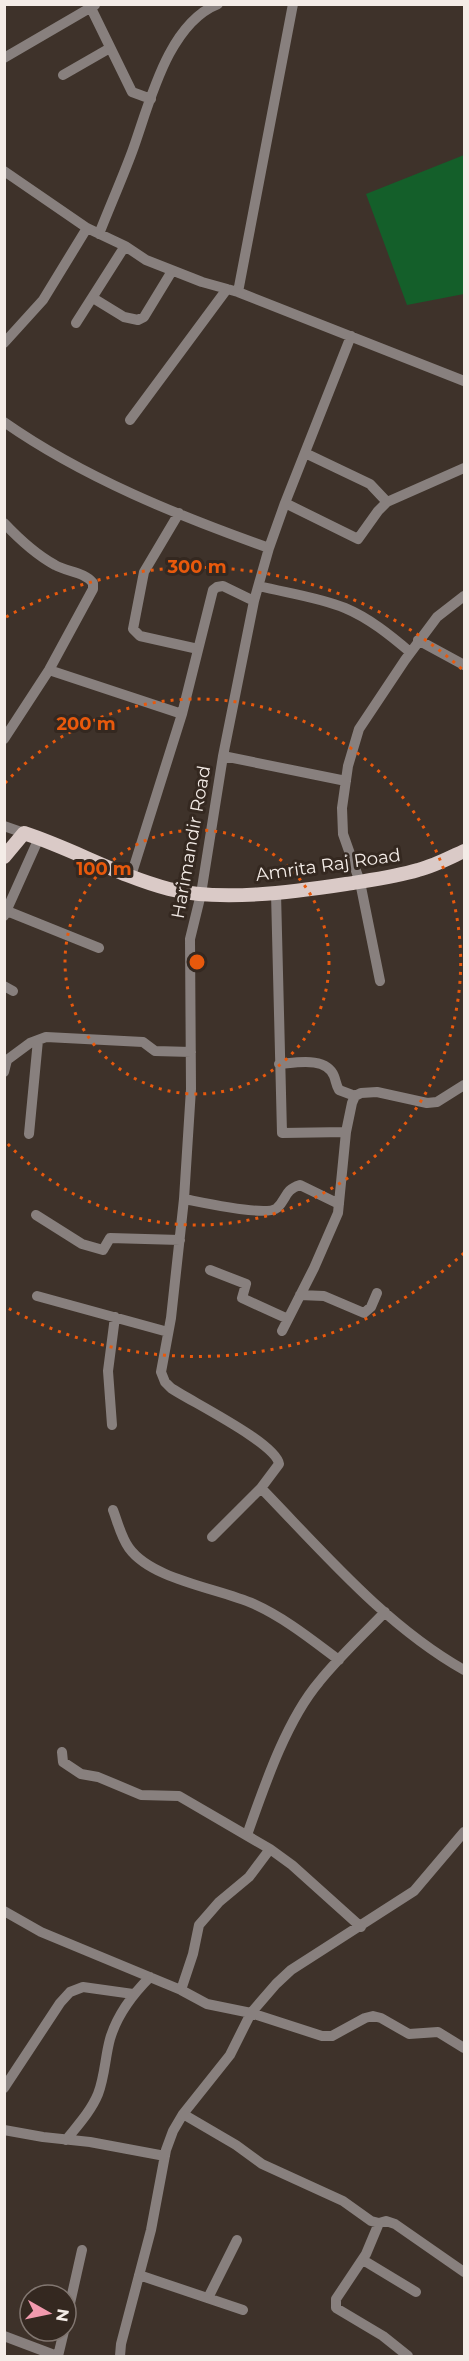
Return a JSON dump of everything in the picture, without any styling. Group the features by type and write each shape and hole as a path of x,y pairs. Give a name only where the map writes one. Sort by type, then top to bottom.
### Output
{"main road":[{"name":"Amrita Raj Road","path":"24,833 131,876 166,888 201,894 276,893 360,882 417,871 465,852"},
{"path":"4,857 24,833"}],"street":[{"path":"99,234 166,59 185,29 209,8 218,4"},
{"path":"130,420 232,291 294,4"},
{"path":"4,58 92,5 132,92 151,99"},
{"path":"63,75 110,48"},
{"path":"4,171 87,228 125,246 146,260 465,381"},
{"path":"4,343 43,300 87,228"},
{"path":"76,323 125,246"},
{"path":"93,298 124,317 138,320 144,317 172,271"},
{"name":"Harimandir Road","path":"261,1488 278,1468 278,1459 274,1453 230,1422 171,1388 165,1382 162,1372 184,1199 191,1089 190,939 201,894 223,756 254,602 269,548 285,503 351,336"},
{"path":"4,422 28,438 105,480 179,513 269,548"},
{"path":"305,453 370,484 387,502"},
{"path":"285,503 358,540 372,518 387,502 465,468"},
{"path":"179,513 144,572 133,629 140,636 198,649"},
{"path":"4,523 40,557 58,567 85,576 93,583 93,589 49,670 4,739"},
{"path":"131,876 182,714 213,590 217,586 230,588 254,602"},
{"path":"259,586 345,608 374,624 410,652"},
{"path":"380,981 360,882 343,834 342,808 348,766 359,729 418,640 437,617 465,596"},
{"path":"418,640 465,665"},
{"path":"49,670 182,714"},
{"path":"223,756 346,782"},
{"path":"4,826 24,833"},
{"path":"39,838 6,914 99,948"},
{"path":"276,893 282,1132 346,1131"},
{"path":"4,1072 7,1060 30,1043 46,1037 143,1042 155,1051 190,1052"},
{"path":"28,1134 38,1040"},
{"path":"279,1064 317,1063 327,1067 334,1075 339,1090 355,1096 368,1091 427,1103 437,1102 465,1085"},
{"path":"282,1331 338,1213 346,1131 355,1096"},
{"path":"184,1199 269,1211 278,1208 291,1188 300,1185 339,1204"},
{"path":"36,1215 82,1244 103,1251 110,1238 180,1240"},
{"path":"210,1270 246,1284 242,1298 288,1319"},
{"path":"300,1295 324,1296 363,1313 370,1307 377,1293"},
{"path":"37,1296 168,1332"},
{"path":"112,1425 108,1371 114,1317"},
{"path":"212,1537 261,1488 328,1558 385,1612 446,1659 465,1670"},
{"path":"113,1510 129,1548 150,1567 169,1576 225,1592 256,1605 282,1619 339,1660"},
{"path":"247,1835 268,1778 294,1722 317,1683 385,1612"},
{"path":"62,1752 63,1762 81,1774 98,1777 141,1795 179,1796 247,1835 292,1865 361,1927"},
{"path":"120,2356 121,2343 140,2275 165,2156 173,2131 183,2114 230,2055 251,2013 291,1970 414,1891 464,1833"},
{"path":"181,1990 194,1954 199,1925 219,1902 249,1877 270,1849"},
{"path":"4,1911 41,1932 181,1990 207,2004 251,2013 322,2036 332,2036 373,2016 409,2034 438,2032 465,2048"},
{"path":"66,2140 96,2099 110,2038 133,1994 150,1977"},
{"path":"4,2088 60,2003 70,1992 83,1987 133,1994"},
{"path":"183,2114 236,2145 262,2164 343,2201 371,2222 386,2221 395,2224 465,2272"},
{"path":"4,2130 165,2156"},
{"path":"379,2223 363,2260 336,2299 336,2308 383,2336 408,2356"},
{"path":"208,2298 237,2240"},
{"path":"75,2283 82,2250"},
{"path":"363,2260 416,2292"},
{"path":"140,2275 243,2310"},
{"path":"4,2336 57,2356"}],"green space":[{"path":"464,155 464,294 407,305 366,194"}]}
